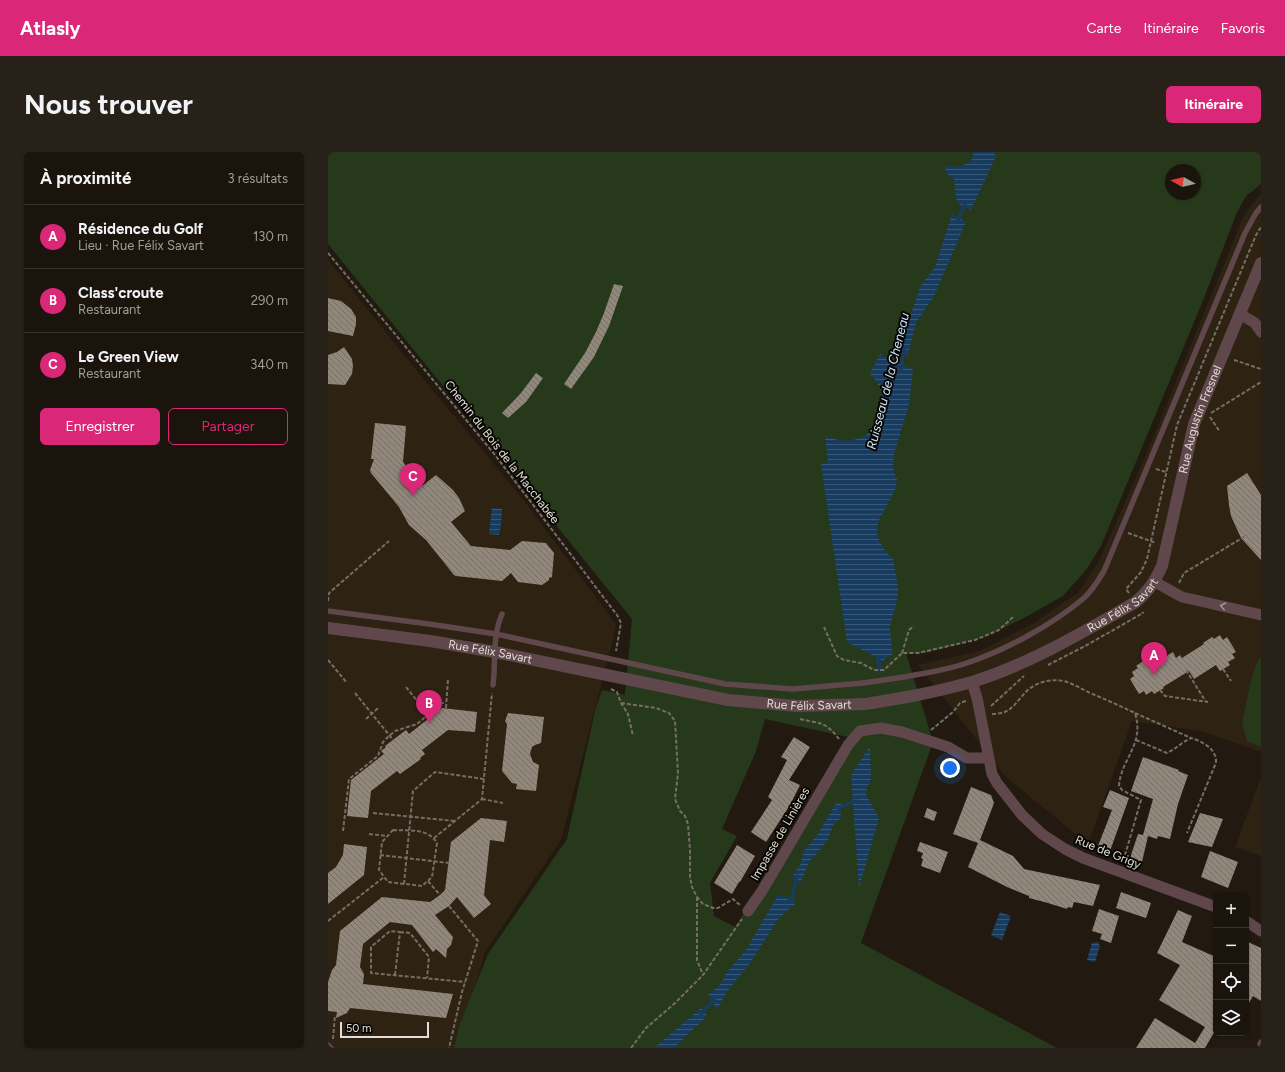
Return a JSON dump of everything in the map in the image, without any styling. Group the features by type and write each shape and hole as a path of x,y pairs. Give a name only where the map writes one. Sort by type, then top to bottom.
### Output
{"street":[{"name":"Rue Augustin Fresnel","path":"1155,582 1162,566 1167,546 1194,424 1261,263"},
{"path":"1240,314 1255,323 1261,332"},
{"name":"Rue Félix Savart","path":"328,628 430,641 495,652 728,700 797,706 866,704 941,690 972,682 1017,665 1058,646 1136,602 1155,582 1182,597 1261,615"},
{"name":"Rue de Grigy","path":"972,682 981,715 992,774 997,783 1022,815 1042,834 1083,858 1213,906"},
{"name":"Impasse de Linières","path":"748,911 762,891 848,745 860,731 881,728 902,732 948,747 966,758 988,758"},
{"path":"1249,923 1261,931"}],"lane":[{"path":"328,611 496,634 725,684 793,689 863,683 904,677 965,664 996,652 1056,619 1084,598 1096,585 1104,572 1245,233 1261,207"},
{"path":"493,685 494,644 502,614"},
{"path":"328,1044 331,1048"}],"path":[{"name":"Chemin du Bois de la Macchabée","path":"328,253 495,455 617,615 621,623 615,660"},
{"path":"1222,356 1261,369"},
{"path":"1220,432 1208,415 1261,382"},
{"path":"1184,404 1200,410"},
{"path":"1121,530 1151,542 1167,546"},
{"path":"1173,593 1184,573 1247,535"},
{"path":"328,601 329,593 389,541"},
{"path":"1048,665 1143,613"},
{"path":"902,653 918,653 974,640 1000,630 1013,617"},
{"path":"824,627 837,656 844,660 861,663 874,670 884,670 902,653 909,630 914,626"},
{"path":"328,660 347,683"},
{"path":"1223,669 1231,681"},
{"path":"1160,690 1165,696 1207,702 1186,670"},
{"path":"981,715 1023,677 1029,674"},
{"path":"446,708 448,680"},
{"path":"981,715 1000,714 1009,710 1029,689 1051,680 1067,682 1198,740 1209,747 1216,760 1187,832"},
{"path":"434,838 482,799 493,685"},
{"path":"406,687 430,718"},
{"path":"609,688 617,692 621,703 628,714 633,736"},
{"path":"355,693 394,741"},
{"path":"919,737 936,727 953,712 960,703 977,698"},
{"path":"343,831 349,779 378,756 383,742 395,731 417,724 427,714 442,703 446,703"},
{"path":"621,703 656,708 669,713 675,721 678,773 675,799 676,804 685,816 688,824 690,878 692,887 703,904 713,908 718,908 733,899 748,911 703,975 674,1004 646,1028 631,1048"},
{"path":"366,719 378,708"},
{"path":"1119,872 1141,800 1122,790 1119,786 1119,778 1134,746 1138,731 1138,722 1135,713"},
{"path":"793,717 825,724 831,728 840,741 848,745"},
{"path":"1136,740 1167,753 1175,749 1185,740 1191,738"},
{"path":"404,884 413,791 435,772 484,779"},
{"path":"482,799 503,803"},
{"path":"373,813 455,821"},
{"path":"393,830 409,831 426,833 434,838 438,843 432,877 422,886 388,882 379,870 382,842 393,830"},
{"path":"369,834 388,836"},
{"path":"380,855 448,863"},
{"path":"328,922 384,877"},
{"path":"428,881 440,895"},
{"path":"697,896 697,960 703,975"},
{"path":"449,906 478,941 465,982 449,1048"},
{"path":"427,978 429,958 410,933 390,931 370,947 371,973 465,982"},
{"path":"395,975 400,932"},
{"path":"333,1036 335,1015"}],"shaded area":[{"path":"1261,194 1261,752 1201,731 1132,721 1088,844 1006,777 918,665 980,651 1034,623 1079,592 1099,561 1145,457 1245,213"},
{"path":"328,260 522,498 616,624 561,840 485,952 458,1048 328,1048"},
{"path":"1261,777 1261,856 1235,847"}],"green space":[{"path":"328,152 1261,152 1261,184 1246,196 1237,212 1204,298 1101,546 1086,570 1063,596 1022,619 984,637 925,653 906,653 933,742 861,943 1057,1048 454,1048 460,1024 488,954 567,839 595,711 602,690 625,695 632,619 328,244","holes":["765,719 848,737 760,888 735,927 714,916 710,883 737,836 722,829 756,751"]},
{"path":"1261,657 1261,747 1247,741 1242,723 1251,681 1257,662"}],"water":[{"path":"974,152 994,152 996,156 971,210 957,203 954,179 950,177 945,170 947,166 960,167 971,161"},
{"path":"952,214 966,222 934,296 916,323 908,355 899,350 920,287 935,267"},
{"path":"880,354 913,370 909,405 894,454 893,468 897,480 895,490 878,522 877,536 885,551 893,559 898,586 898,597 890,626 892,655 877,664 876,657 847,642 821,464 828,463 825,436 841,440 856,439 868,434 877,425 882,413 883,400 879,387 870,374"},
{"path":"492,508 502,509 499,535 489,534"},
{"path":"870,746 871,779 866,795 879,818 859,888 851,775"},
{"path":"836,803 841,803 841,818 833,825 828,840 810,861 800,883 792,877 801,863 804,851 818,834"},
{"path":"778,895 792,898 795,904 779,918 750,963 726,993 717,1010 708,994 718,987 726,973 746,950"},
{"path":"1000,912 1011,916 1002,940 991,935"},
{"path":"1098,942 1100,946 1095,962 1087,960 1092,943"},
{"path":"701,1008 707,1016 674,1048 654,1048"}],"building":[{"path":"614,284 623,286 609,326 594,357 571,389 564,384 585,353 596,332"},
{"path":"328,298 341,301 351,309 356,317 353,336 328,331"},
{"path":"344,347 352,359 352,374 345,385 328,384 328,355 337,352"},
{"path":"536,373 543,378 526,402 508,418 502,413 521,393"},
{"path":"375,423 406,426 403,462 422,486 436,475 453,490 459,498 465,511 451,522 471,546 510,550 522,541 546,543 554,553 552,577 542,585 518,582 511,573 502,581 454,575 426,540 409,525 399,507 371,473 370,470 374,459 371,459"},
{"path":"1247,473 1261,495 1261,560 1241,538 1231,516 1229,505 1227,486"},
{"path":"1220,635 1223,640 1227,637 1236,652 1232,654 1235,658 1228,662 1230,665 1220,671 1216,665 1194,679 1189,671 1154,694 1152,691 1146,695 1144,691 1139,694 1130,679 1134,676 1132,672 1138,668 1136,666 1146,659 1150,666 1173,652 1176,658 1180,655 1182,658 1212,637 1214,639"},
{"path":"442,708 477,712 475,732 448,730 422,750 425,754 420,758 421,759 400,774 397,771 371,791 368,818 347,816 351,780 384,754 381,751 386,747 385,746 406,730 409,734"},
{"path":"508,713 544,717 541,743 532,747 530,754 533,762 539,765 536,791 516,789 517,784 512,783 502,771 507,724 505,721"},
{"path":"794,737 810,747 789,780 800,785 790,805 766,842 751,832 772,800 768,797 787,760 781,757"},
{"path":"1143,757 1179,770 1178,771 1188,775 1178,804 1170,839 1158,836 1157,839 1148,836 1142,862 1130,858 1138,834 1143,835 1153,799 1131,791"},
{"path":"971,787 991,795 994,803 980,840 1013,856 1024,869 1100,885 1093,906 1074,902 1072,908 1068,907 1067,909 1029,898 1029,896 1007,887 968,867 978,843 953,834"},
{"path":"1110,790 1129,798 1110,851 1098,846 1112,810 1103,807"},
{"path":"927,808 937,812 934,821 924,817"},
{"path":"1200,813 1223,819 1212,847 1188,842"},
{"path":"481,818 507,821 504,842 490,840 484,895 491,904 474,918 457,897 449,906 435,915 453,937 451,945 447,949 446,958 436,949 433,952 412,925 390,922 363,944 360,967 364,974 363,984 453,994 446,1018 350,1008 347,1013 336,1018 337,1012 328,1011 328,982 332,970 336,965 340,931 382,897 430,902 440,895 445,890 451,842"},
{"path":"920,842 948,852 940,873 921,866 923,859 921,858 923,853 917,851"},
{"path":"344,844 367,847 364,875 328,904 328,873 336,867 343,855"},
{"path":"737,845 755,856 732,894 714,883"},
{"path":"1210,851 1238,862 1228,888 1201,877"},
{"path":"1121,892 1151,903 1146,918 1116,908"},
{"path":"1099,909 1119,916 1111,943 1100,939 1102,934 1092,931"},
{"path":"1178,910 1192,916 1182,942 1213,956 1213,1034 1205,1048 1136,1048 1155,1018 1195,1043 1205,1027 1159,1000 1180,965 1157,953"},
{"path":"1249,942 1261,948 1261,1001 1253,996 1249,1003"}],"waterway":[{"name":"Ruisseau de la Cheneau","path":"957,222 966,202"},
{"name":"Ruisseau de la Cheneau","path":"901,369 904,349"},
{"name":"Ruisseau de la Cheneau","path":"879,658 880,672"},
{"name":"Ruisseau de la Cheneau","path":"839,810 840,807 856,801"},
{"name":"Ruisseau de la Cheneau","path":"789,899 792,898 797,876"},
{"name":"Ruisseau de la Cheneau","path":"701,1014 715,998"}],"place":[{"name":"Le Green View","path":"413,496"},
{"name":"Résidence du Golf","path":"1154,675"},
{"name":"Class'croute","path":"429,723"}]}
